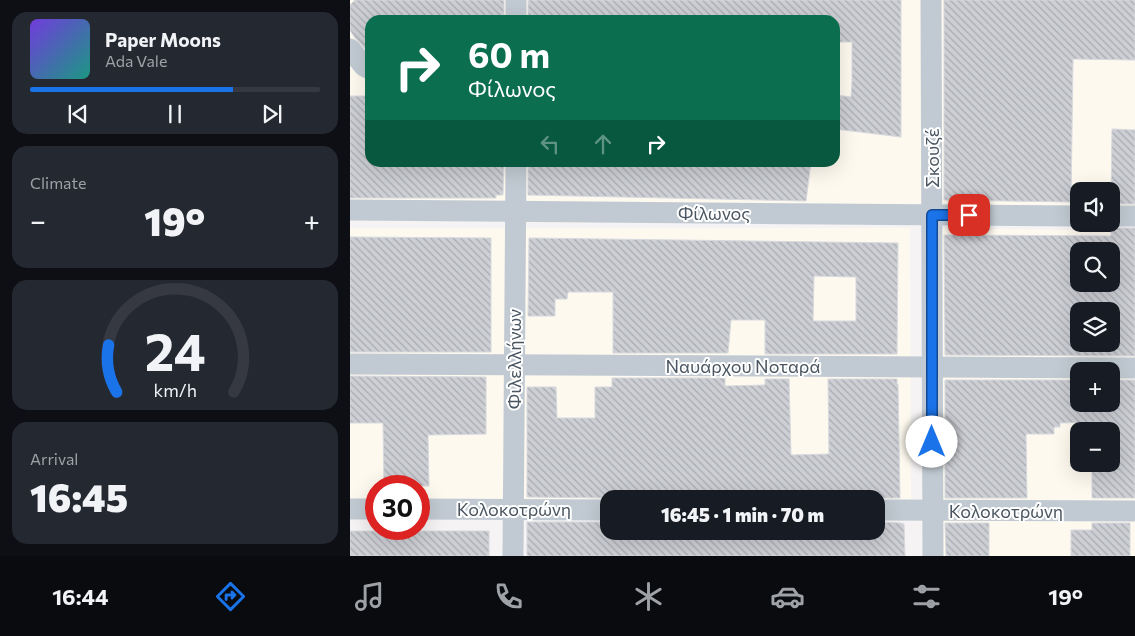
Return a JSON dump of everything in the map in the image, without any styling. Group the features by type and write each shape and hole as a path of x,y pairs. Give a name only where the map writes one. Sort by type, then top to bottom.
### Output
{"street":[{"path":"516,0 516,15"},
{"name":"Σκουζέ","path":"931,0 933,556"},
{"path":"350,49 365,66"},
{"name":"Φιλελλήνων","path":"514,556 516,167"},
{"name":"Φίλωνος","path":"350,210 1070,216"},
{"path":"1120,216 1135,216"},
{"name":"Ναυάρχου Νοταρά","path":"350,364 1135,368"},
{"path":"350,509 365,509"},
{"name":"Κολοκοτρώνη","path":"430,509 600,510"},
{"name":"Κολοκοτρώνη","path":"885,510 1135,511"}],"shaded area":[{"path":"350,0 1135,0 1135,213 1120,213 1120,182 1070,182 1070,212 350,205"},
{"path":"350,228 910,228 911,499 885,499 885,490 600,490 600,500 430,500 430,475 365,475 365,500 350,500"},
{"path":"929,228 1070,230 1070,232 1135,231 1135,556 934,556"}],"building":[{"path":"355,0 504,0 504,15 365,15 365,49 350,30 350,5"},
{"path":"528,0 901,0 901,137 840,130 840,96 851,97 852,42 840,42 840,15 528,15"},
{"path":"944,0 1135,0 1135,60 1073,59 1070,202 944,200"},
{"path":"350,96 365,96 365,167 504,167 503,195 496,195 496,198 350,198"},
{"path":"1112,129 1135,130 1135,204 1120,204 1120,182 1111,182"},
{"path":"528,167 810,167 806,201 528,195"},
{"path":"1120,228 1135,228 1135,356 945,355 944,235 1111,236 1111,232 1120,232"},
{"path":"350,237 491,238 491,352 350,352"},
{"path":"529,238 898,243 897,354 765,354 765,320 731,320 728,353 613,353 613,292 568,292 567,299 555,299 555,316 528,316","holes":["814,276 856,277 856,321 813,321"]},
{"path":"350,376 486,377 486,434 428,435 429,475 384,475 383,423 350,423"},
{"path":"612,378 725,378 725,386 765,385 765,379 789,379 791,455 829,454 828,379 897,379 900,498 885,498 885,490 600,490 600,498 527,497 527,387 556,387 557,418 595,418 595,387 612,387"},
{"path":"945,380 1070,380 1070,412 1120,412 1120,380 1135,380 1135,498 1092,498 1092,472 1120,472 1120,422 1070,422 1060,423 1060,427 1054,427 1054,434 1026,434 1027,498 945,498"},
{"path":"527,522 600,522 600,540 885,540 885,522 904,524 905,556 527,556"},
{"path":"945,523 989,523 989,556 946,556"},
{"path":"1092,523 1130,523 1130,556 1071,556 1071,530 1092,530"},
{"path":"350,531 365,531 365,540 430,540 430,531 489,531 489,556 350,556"}],"route":[{"path":"932,442 932,215 969,215"}]}
